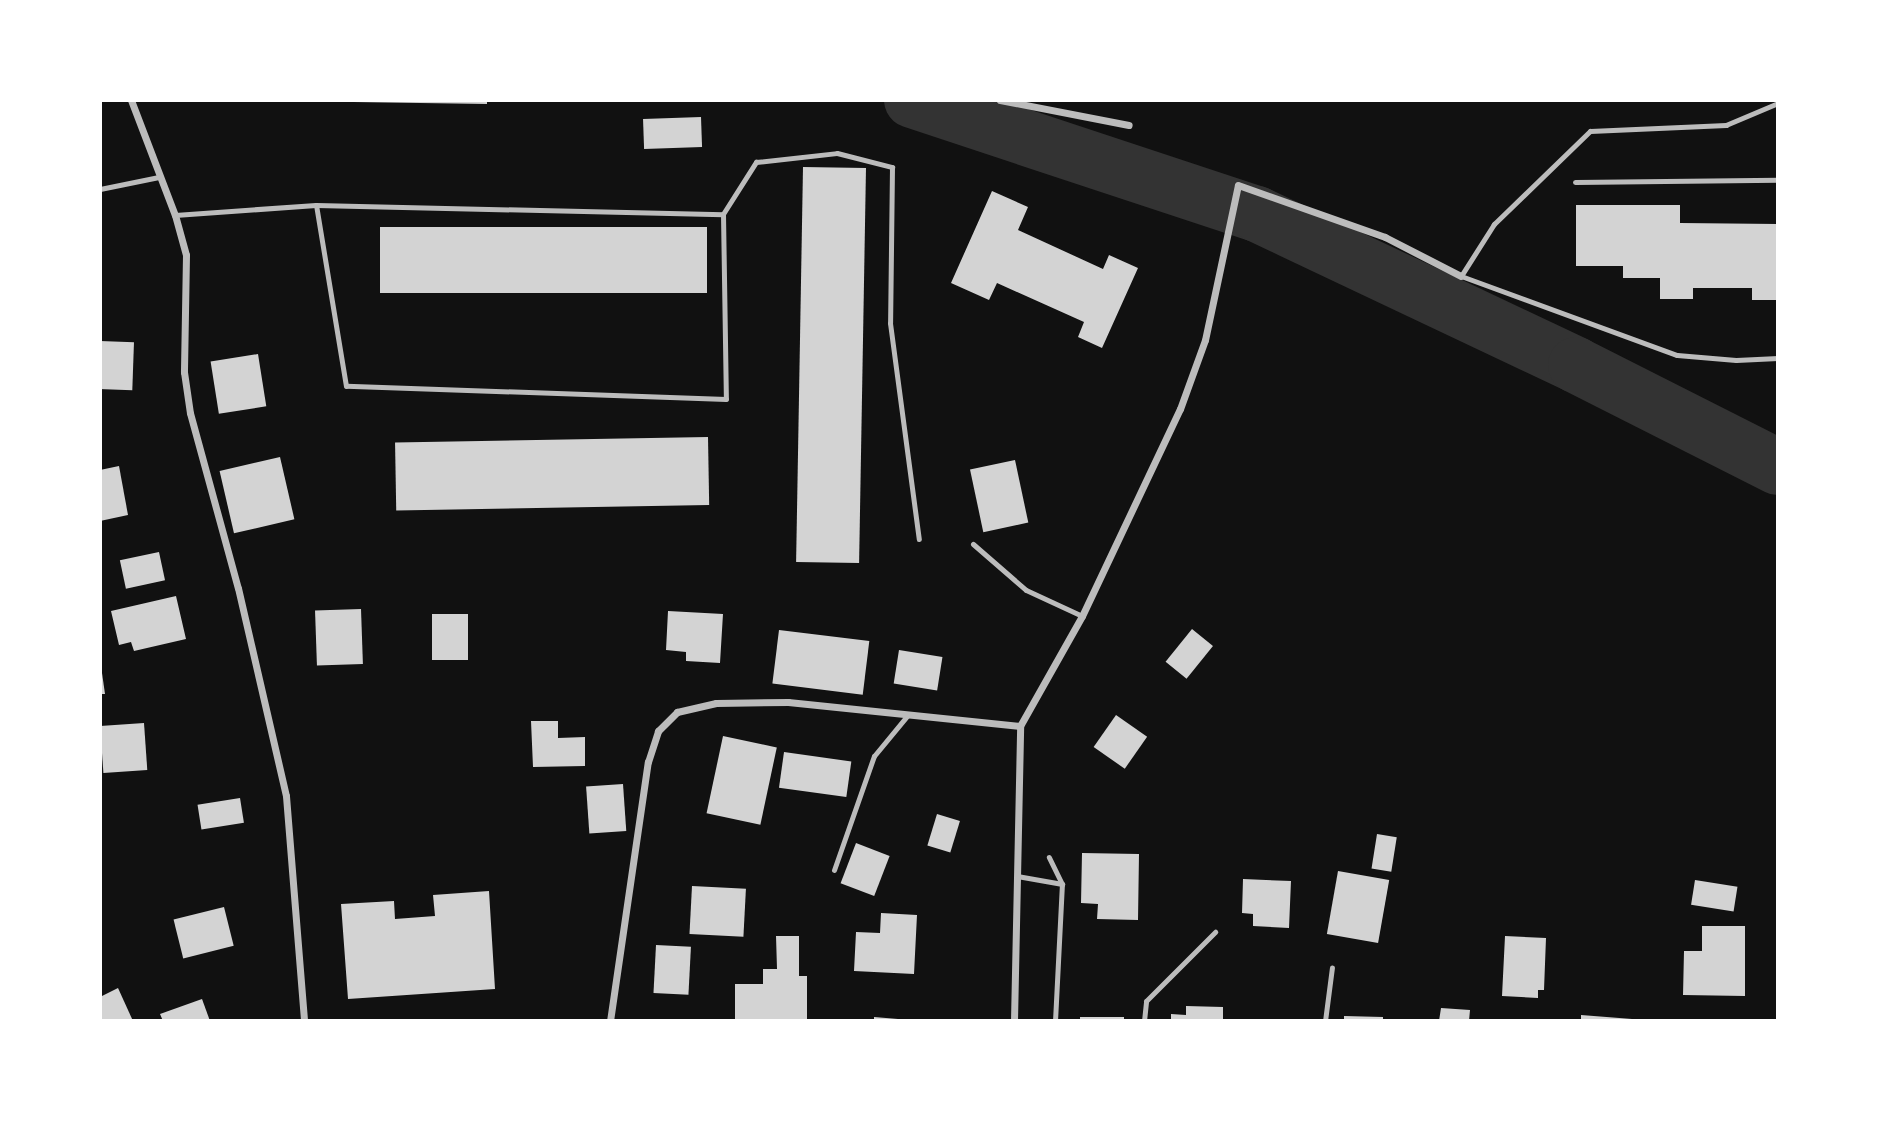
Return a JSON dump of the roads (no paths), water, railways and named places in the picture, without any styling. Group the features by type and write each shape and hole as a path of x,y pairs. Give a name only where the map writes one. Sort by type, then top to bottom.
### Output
{"street":[{"path":"131,100 175,215 186,255 184,372 190,412 238,588 286,796 304,1021"},
{"path":"1000,100 1129,125"},
{"path":"1014,1021 1020,726 1082,616 1180,409 1205,340 1238,186 1385,237 1461,276"},
{"path":"610,1021 648,762 658,731 677,712 716,703 788,702 1020,726"}],"lane":[{"path":"1778,103 1726,125 1590,131 1494,224 1461,276 1676,355 1736,360 1778,358"},
{"path":"316,205 346,386 726,399 723,214 756,162 837,153 892,167 890,323 919,539"},
{"path":"100,189 159,177"},
{"path":"1575,182 1778,180"},
{"path":"175,215 316,205 723,214"},
{"path":"973,544 1026,590 1082,616"},
{"path":"834,870 874,756 908,716"},
{"path":"1049,857 1062,884 1055,1021"},
{"path":"1017,876 1062,884"},
{"path":"1144,1021 1146,1001 1215,932"},
{"path":"1325,1021 1332,967"}],"waterway":[{"path":"912,100 1257,214 1576,365 1778,467"}]}
